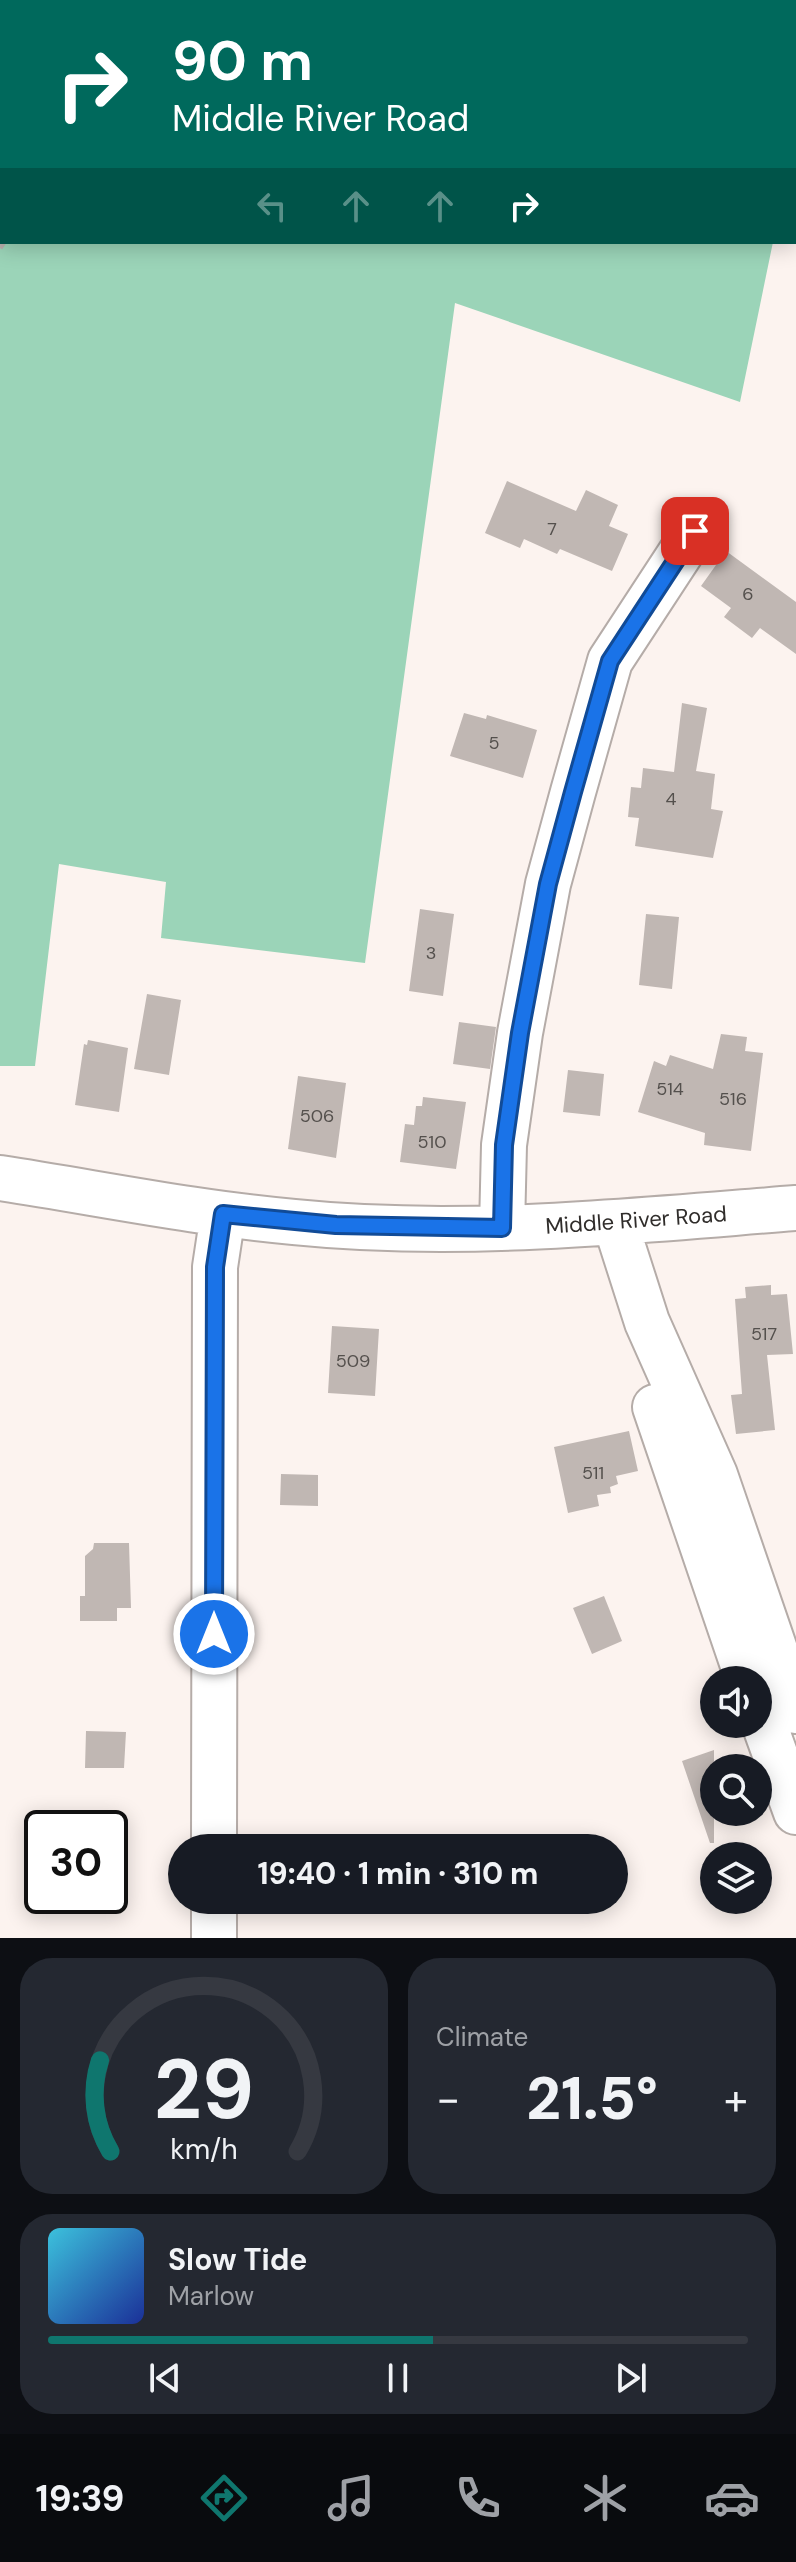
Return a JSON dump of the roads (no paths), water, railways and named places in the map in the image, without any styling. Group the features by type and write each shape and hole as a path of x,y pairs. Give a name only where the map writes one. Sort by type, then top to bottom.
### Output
{"street":[{"path":"502,1228 504,1145 520,1033 548,884 577,777 610,661 695,531"},
{"name":"Middle River Road","path":"0,1178 223,1214 336,1225 502,1228 796,1208"},
{"path":"214,1834 215,1267 223,1214"},
{"path":"603,1223 613,1299 677,1466 743,1666"},
{"path":"603,1223 715,1475 796,1711"},
{"path":"769,1738 796,1812"},
{"path":"214,1914 214,1938"}]}
